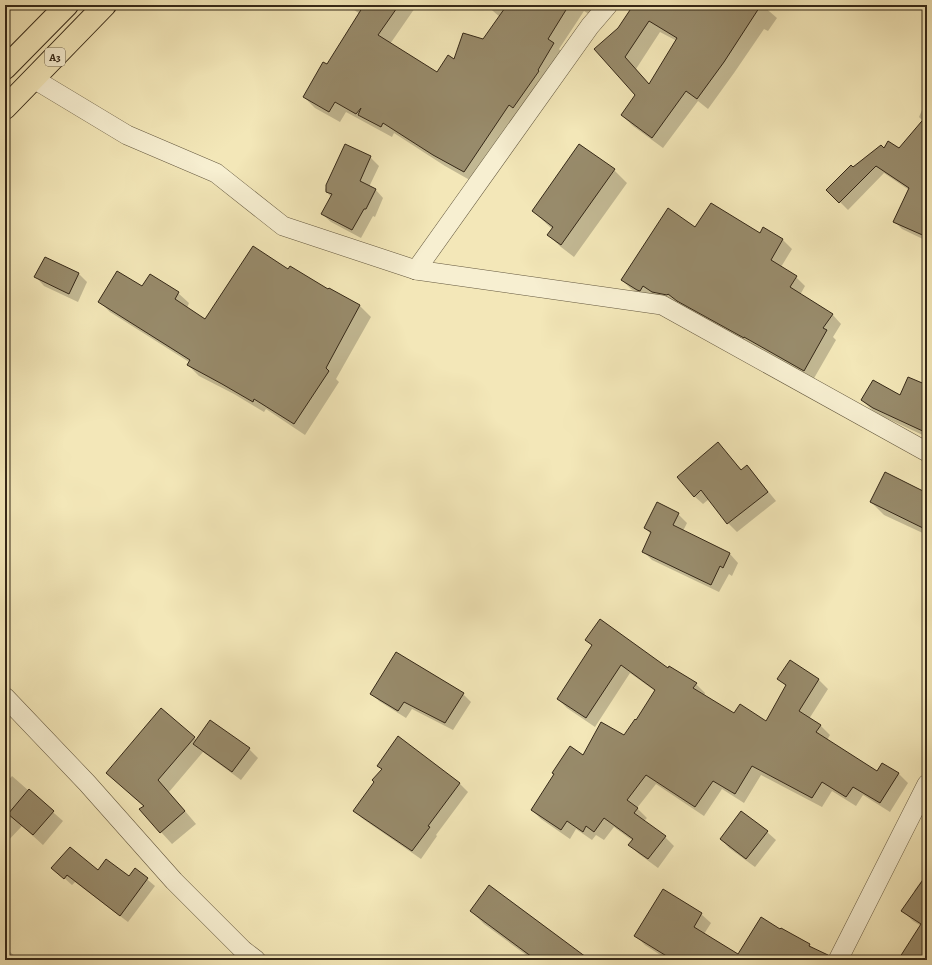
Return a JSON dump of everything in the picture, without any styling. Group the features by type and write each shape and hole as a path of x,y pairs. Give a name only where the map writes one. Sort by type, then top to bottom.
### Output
{"highway":[{"name":"A3","path":"5,68 67,5"},
{"name":"A3","path":"5,108 105,5"}],"street":[{"path":"416,270 590,26 608,5"},
{"path":"34,79 128,135 216,173 283,226 416,270 662,305 927,452"},
{"path":"5,697 11,717 87,783 174,881 243,950 256,960"},
{"path":"838,960 927,784"}],"building":[{"path":"364,5 399,5 378,35 437,72 448,55 454,59 463,33 483,39 507,5 569,5 548,39 554,43 538,70 539,71 513,108 509,105 464,172 433,155 383,123 381,127 358,115 361,108 356,114 335,102 329,112 303,97 323,62 327,64"},
{"path":"622,5 761,5 724,62 697,99 686,91 652,138 621,115 635,95 594,49 618,28 630,10","holes":["649,21 677,38 649,84 625,57"]},
{"path":"927,115 927,237 893,222 909,188 876,166 839,203 826,190 851,165 853,167 881,145 884,148 888,141 899,148"},
{"path":"345,144 371,156 360,181 376,189 366,209 364,209 352,230 321,214 332,194 326,192 326,185"},
{"path":"579,144 615,169 561,245 547,235 553,227 532,211"},
{"path":"711,203 760,233 763,227 783,239 771,260 797,276 790,287 833,314 823,328 827,330 804,371 677,301 668,294 652,292 643,286 640,291 621,280 668,208 695,227"},
{"path":"253,246 288,269 290,266 328,289 329,288 360,305 326,368 329,371 294,424 254,399 253,402 187,365 190,360 98,302 117,271 142,286 150,274 179,292 175,299 205,319"},
{"path":"45,257 79,273 69,294 34,277"},
{"path":"908,377 927,385 927,433 873,408 861,400 873,380 900,395"},
{"path":"718,442 741,470 747,465 768,492 727,524 701,490 694,497 677,477"},
{"path":"885,472 927,493 927,530 870,502"},
{"path":"657,502 679,513 673,525 730,553 723,568 720,566 711,585 642,552 651,532 644,528"},
{"path":"600,619 668,668 669,666 697,683 693,688 734,713 740,704 766,721 786,685 777,679 790,660 819,679 799,711 821,725 816,732 877,771 882,763 899,773 880,803 853,787 846,797 822,782 812,798 752,766 735,794 713,781 695,807 646,775 627,800 638,808 634,813 666,836 648,859 628,845 633,839 604,818 594,832 586,826 583,832 567,821 561,830 531,810 554,774 552,773 570,746 583,755 601,722 624,735 635,719 636,720 655,690 621,665 586,718 557,699 592,645 585,640"},
{"path":"396,652 464,693 445,723 404,702 398,711 370,694"},
{"path":"161,708 195,737 158,780 185,811 160,833 139,809 144,806 106,773"},
{"path":"210,720 250,748 232,772 193,744"},
{"path":"398,736 460,783 428,826 430,827 412,851 353,811 374,782 372,780 382,769 377,766"},
{"path":"29,789 54,811 33,835 8,814"},
{"path":"741,811 768,831 746,859 720,839"},
{"path":"70,847 98,870 106,859 129,876 135,868 148,878 120,916 67,875 64,879 51,868"},
{"path":"927,874 927,960 898,960 921,924 901,911"},
{"path":"489,885 590,960 536,960 470,911"},
{"path":"663,889 702,913 694,927 738,954 761,917 780,929 781,928 810,944 809,946 828,955 827,960 673,960 634,936"}]}
